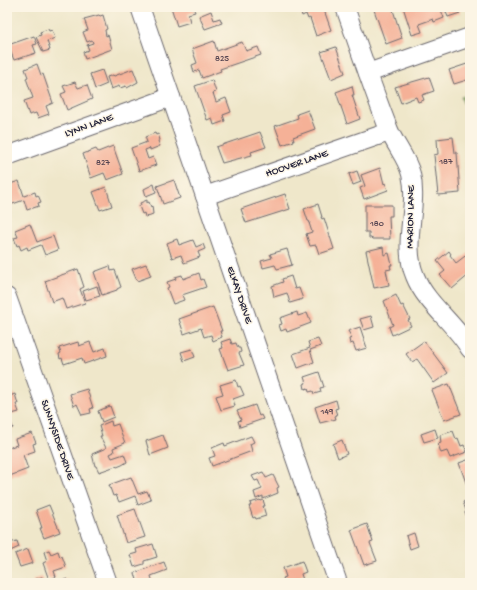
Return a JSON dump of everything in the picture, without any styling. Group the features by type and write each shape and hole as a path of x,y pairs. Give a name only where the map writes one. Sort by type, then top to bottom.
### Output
{"street":[{"name":"ELKAY DRIVE","path":"140,7 338,583"},
{"name":"MARION LANE","path":"345,7 389,132 406,160 411,173 413,194 410,250 414,275 427,296 463,337 470,349"},
{"path":"368,73 470,37"},
{"name":"LYNN LANE","path":"7,156 171,97"},
{"name":"HOOVER LANE","path":"205,196 389,132"},
{"name":"SUNNYSIDE DRIVE","path":"7,298 108,583"}],"green space":[{"path":"470,95 470,122 461,97"}],"building":[{"path":"171,7 193,7 195,12 188,14 190,22 177,26"},
{"path":"305,7 323,7 331,30 316,36 310,18 308,19 306,14 302,16 300,9"},
{"path":"373,7 392,7 402,38 386,44"},
{"path":"403,7 440,7 444,18 434,22 433,19 419,24 422,32 412,35"},
{"path":"444,7 466,7 459,10 460,13 448,17"},
{"path":"211,11 214,20 220,18 222,23 205,29 199,16"},
{"path":"103,15 107,29 105,30 106,36 108,35 112,49 85,59 83,52 89,50 87,45 93,43 92,40 87,42 83,32 88,30 84,19"},
{"path":"48,29 49,31 52,30 55,38 47,41 50,50 43,52 36,37 41,35 40,32"},
{"path":"34,36 37,44 33,45 36,53 14,60 8,45"},
{"path":"214,41 217,51 242,42 246,51 258,47 261,55 220,69 221,71 202,78 199,70 194,72 192,65 197,63 192,49"},
{"path":"336,47 345,73 331,79 321,52"},
{"path":"470,63 470,79 454,84 449,70"},
{"path":"37,64 41,75 43,74 53,103 46,106 49,114 38,118 36,113 29,115 24,101 33,98 26,78 28,77 25,69"},
{"path":"133,69 138,82 127,88 126,86 120,88 119,86 111,89 107,77"},
{"path":"102,70 107,84 95,89 90,74"},
{"path":"429,77 434,91 422,95 424,100 418,102 416,97 401,103 395,87"},
{"path":"212,80 216,92 213,93 216,102 226,98 231,112 223,115 225,121 214,125 212,118 207,120 195,86"},
{"path":"75,82 78,88 87,85 92,99 67,110 61,94 66,92 63,86"},
{"path":"352,86 354,95 352,95 360,119 347,124 336,92"},
{"path":"308,110 315,129 293,137 294,141 282,145 275,126 298,118 297,114"},
{"path":"260,132 266,147 251,152 252,155 222,163 216,147"},
{"path":"155,133 156,135 158,134 160,146 150,150 150,148 145,150 148,159 153,157 156,165 139,171 131,148 147,142 145,137"},
{"path":"453,137 455,153 457,153 460,193 438,195 434,155 438,154 437,139"},
{"path":"113,146 123,174 107,180 104,173 91,178 83,154 96,149 98,152"},
{"path":"380,168 384,184 385,183 388,190 364,199 360,188 365,186 361,175"},
{"path":"357,171 361,182 353,185 349,174"},
{"path":"174,180 180,198 163,204 157,186"},
{"path":"19,181 24,196 35,192 36,196 38,195 41,202 38,203 39,206 27,210 24,200 7,206 7,187 11,186 10,184"},
{"path":"154,184 156,192 146,196 144,189"},
{"path":"106,187 112,206 100,210 93,192"},
{"path":"285,194 290,209 246,223 241,209"},
{"path":"147,200 147,203 149,202 151,207 152,206 153,214 145,217 139,206 141,205 140,203"},
{"path":"318,204 321,217 322,219 324,218 334,249 319,254 316,245 310,246 306,234 312,232 304,209"},
{"path":"365,205 392,205 392,216 389,216 390,239 369,238 369,232 365,232"},
{"path":"30,224 37,242 53,236 58,250 45,255 41,245 28,250 27,247 21,250 19,245 17,246 14,238 18,237 15,230"},
{"path":"177,239 179,245 193,240 196,247 203,244 205,249 198,252 200,257 184,263 181,255 172,258 167,243"},
{"path":"383,247 384,255 389,253 392,265 390,265 391,269 386,270 389,285 374,288 366,251"},
{"path":"287,249 292,265 277,269 275,265 263,268 261,261 272,258 270,254"},
{"path":"449,251 456,263 469,253 470,254 470,274 452,289 440,275 445,271 437,261"},
{"path":"146,264 151,276 137,281 132,269"},
{"path":"110,266 111,271 115,270 121,287 117,290 102,295 94,272"},
{"path":"78,269 84,287 80,289 85,303 66,309 62,298 52,302 45,281"},
{"path":"199,273 201,280 203,279 206,287 182,295 184,300 173,304 167,288 169,287 167,282 182,275 183,279"},
{"path":"291,276 295,289 299,288 303,299 290,303 287,293 274,297 272,286 283,282 282,279"},
{"path":"97,286 100,296 86,300 83,291"},
{"path":"396,295 401,306 403,305 410,319 408,320 411,326 392,335 389,327 393,325 384,301"},
{"path":"213,307 222,331 220,331 222,337 213,341 211,335 204,337 201,328 184,334 179,319"},
{"path":"297,312 298,316 307,313 311,323 287,332 286,329 281,331 279,325 282,324 280,318"},
{"path":"371,316 374,327 364,330 360,319"},
{"path":"360,327 367,348 356,351 353,343 350,344 349,339 352,338 348,331"},
{"path":"230,339 232,344 236,343 238,348 240,348 241,352 239,353 244,365 228,370 220,349 223,348 221,342"},
{"path":"318,339 321,346 310,350 314,362 298,368 293,354 310,348 308,342"},
{"path":"424,341 448,373 434,383 417,359 412,362 406,354"},
{"path":"78,342 79,346 90,342 94,352 105,348 107,356 84,364 82,358 64,364 62,358 60,359 59,354 61,353 59,348"},
{"path":"192,349 195,357 184,361 181,352"},
{"path":"319,372 324,387 320,388 321,392 314,394 313,391 309,392 308,388 305,389 304,384 306,383 304,377"},
{"path":"236,380 238,387 240,386 244,395 233,399 235,406 221,410 216,396 223,394 220,385"},
{"path":"449,384 461,414 444,420 432,390"},
{"path":"87,389 93,408 90,409 91,413 82,415 77,404 74,406 70,394"},
{"path":"15,394 19,412 8,415 13,428 7,429 7,397"},
{"path":"336,400 338,408 335,409 337,415 335,416 336,419 320,423 315,407"},
{"path":"255,405 259,416 261,415 263,419 240,427 238,421 241,420 237,411"},
{"path":"110,406 114,417 102,422 98,411"},
{"path":"111,421 112,426 118,424 125,443 113,448 114,452 110,454 112,458 124,454 127,462 117,467 116,466 99,472 95,466 92,454 106,448 100,436 102,436 99,426"},
{"path":"435,429 438,438 424,442 421,434"},
{"path":"453,431 456,439 458,438 461,446 464,445 467,452 450,458 447,451 441,453 438,444 441,443 440,435"},
{"path":"32,433 36,443 33,444 35,451 23,455 28,469 7,477 7,448 17,445 15,439"},
{"path":"163,435 168,448 150,455 146,441"},
{"path":"251,436 254,442 250,444 252,451 212,466 209,458 215,456 212,448 224,443 225,446"},
{"path":"342,440 347,454 338,458 333,444"},
{"path":"470,459 470,494 459,463"},
{"path":"263,472 266,478 273,475 279,487 277,488 278,493 263,499 263,496 256,499 254,492 262,489 258,480 255,481 252,476"},
{"path":"131,477 138,494 147,491 151,500 138,505 135,496 119,502 116,495 113,496 109,485"},
{"path":"470,499 470,508 466,510 463,502"},
{"path":"263,500 266,516 256,519 255,517 253,518 249,506 251,506 250,503"},
{"path":"49,505 60,532 44,538 36,510"},
{"path":"135,509 145,537 126,543 117,515"},
{"path":"470,511 470,525 465,512"},
{"path":"367,524 373,542 370,543 377,561 364,565 351,530"},
{"path":"414,533 418,546 410,549 406,536"},
{"path":"7,541 9,541 9,543 17,541 19,547 8,552"},
{"path":"153,544 157,557 144,561 144,564 134,567 130,555 137,553 136,549"},
{"path":"28,549 33,563 20,567 15,554"},
{"path":"49,550 51,554 58,551 60,557 62,556 66,567 54,571 56,577 49,580 43,563 47,561 44,552"},
{"path":"302,561 306,572 301,574 304,583 285,583 283,578 286,577 283,568"},
{"path":"164,562 167,570 151,576 153,583 136,583 135,581 137,580 135,573"},
{"path":"42,577 44,582 34,583 33,580"},
{"path":"67,579 68,583 55,583"}]}
